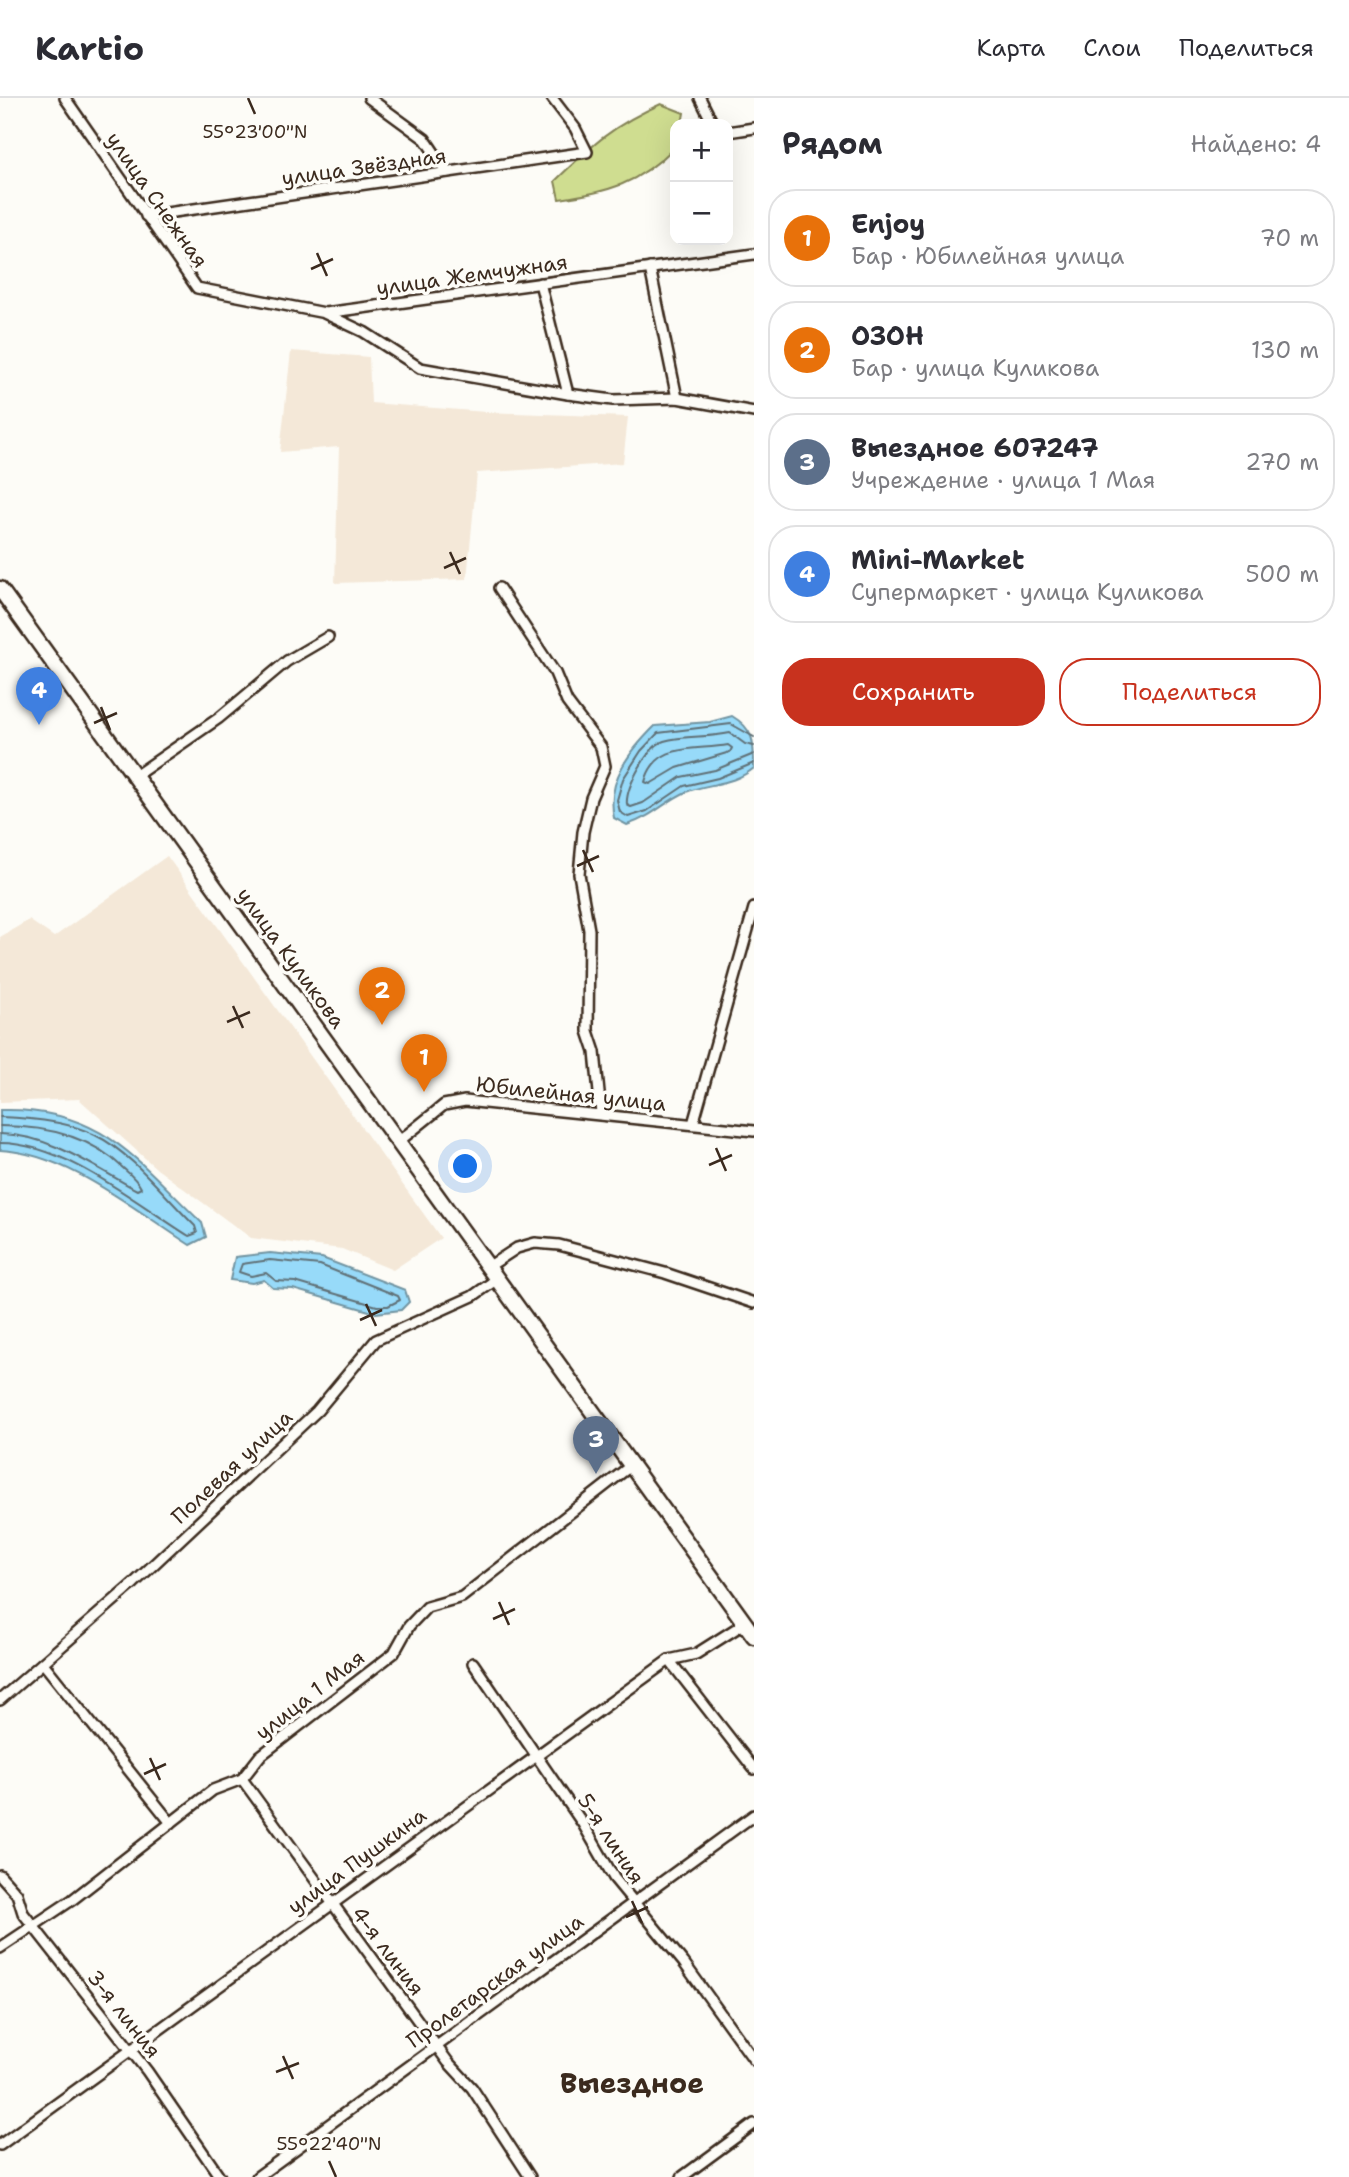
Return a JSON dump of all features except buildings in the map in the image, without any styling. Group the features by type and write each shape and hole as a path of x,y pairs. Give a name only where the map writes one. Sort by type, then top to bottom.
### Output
{"main road":[{"name":"улица Куликова","path":"0,589 633,1464 754,1636"}],"street":[{"name":"улица Снежная","path":"65,98 197,288"},
{"path":"369,98 425,139 446,172"},
{"name":"улица Звёздная","path":"146,216 587,152 575,128 552,98"},
{"path":"700,98 710,119"},
{"path":"733,131 754,128"},
{"name":"улица Жемчужная","path":"197,288 325,313 754,254"},
{"path":"650,268 677,398"},
{"path":"540,283 568,394"},
{"path":"325,313 364,332 420,368 613,400 677,398 754,412"},
{"path":"499,588 555,673 566,702 601,747 605,766 591,798 583,832 579,874 589,941 589,1031 595,1052 601,1114"},
{"path":"135,776 219,718 287,661 328,637"},
{"path":"693,1124 754,908"},
{"name":"Юбилейная улица","path":"398,1142 427,1117 457,1102 491,1101 754,1131"},
{"path":"488,1267 517,1248 535,1243 559,1245 665,1273 754,1303"},
{"name":"Полевая улица","path":"0,1700 134,1583 317,1411 376,1340 473,1296 497,1279"},
{"name":"улица 1 Мая","path":"0,1948 72,1900 213,1790 242,1779 260,1756 394,1653 409,1626 427,1607 462,1597 633,1464"},
{"name":"улица Пушкина","path":"0,2145 330,1903 669,1660 696,1654 745,1623"},
{"path":"669,1660 754,1769"},
{"path":"43,1663 171,1823"},
{"name":"5-я линия","path":"473,1663 536,1754 632,1903 684,1963 754,2060"},
{"name":"4-я линия","path":"242,1779 436,2046 472,2088 530,2177"},
{"name":"Пролетарская улица","path":"257,2177 754,1815"},
{"name":"3-я линия","path":"0,1875 16,1894 23,1913 147,2071 220,2177"},
{"path":"682,2177 754,2124"}],"shaded area":[{"path":"291,351 369,357 371,403 486,412 628,417 623,463 477,473 467,579 335,583 339,447 280,452"},
{"path":"167,856 441,1238 393,1270 342,1249 251,1238 157,1169 79,1099 0,1102 0,937 29,920 54,937"}],"green space":[{"path":"661,104 684,113 683,119 670,119 670,152 648,170 622,184 559,199 555,181 604,137"}],"water":[{"path":"732,716 749,731 754,751 754,768 730,781 686,792 627,825 614,818 614,791 622,767 655,726 710,722"},
{"path":"0,1110 35,1111 65,1117 114,1141 136,1158 202,1223 206,1237 190,1245 75,1172 50,1161 0,1150"},
{"path":"270,1253 322,1258 405,1290 409,1302 401,1310 376,1313 293,1289 273,1288 264,1280 252,1283 230,1280 235,1257"}],"place":[{"name":"Mini-Market","path":"39,725"},
{"name":"ОЗОН","path":"382,1025"},
{"name":"Enjoy","path":"424,1092"},
{"name":"Выездное 607247","path":"596,1474"}],"district":[{"name":"Выездное","path":"632,2083"}]}
